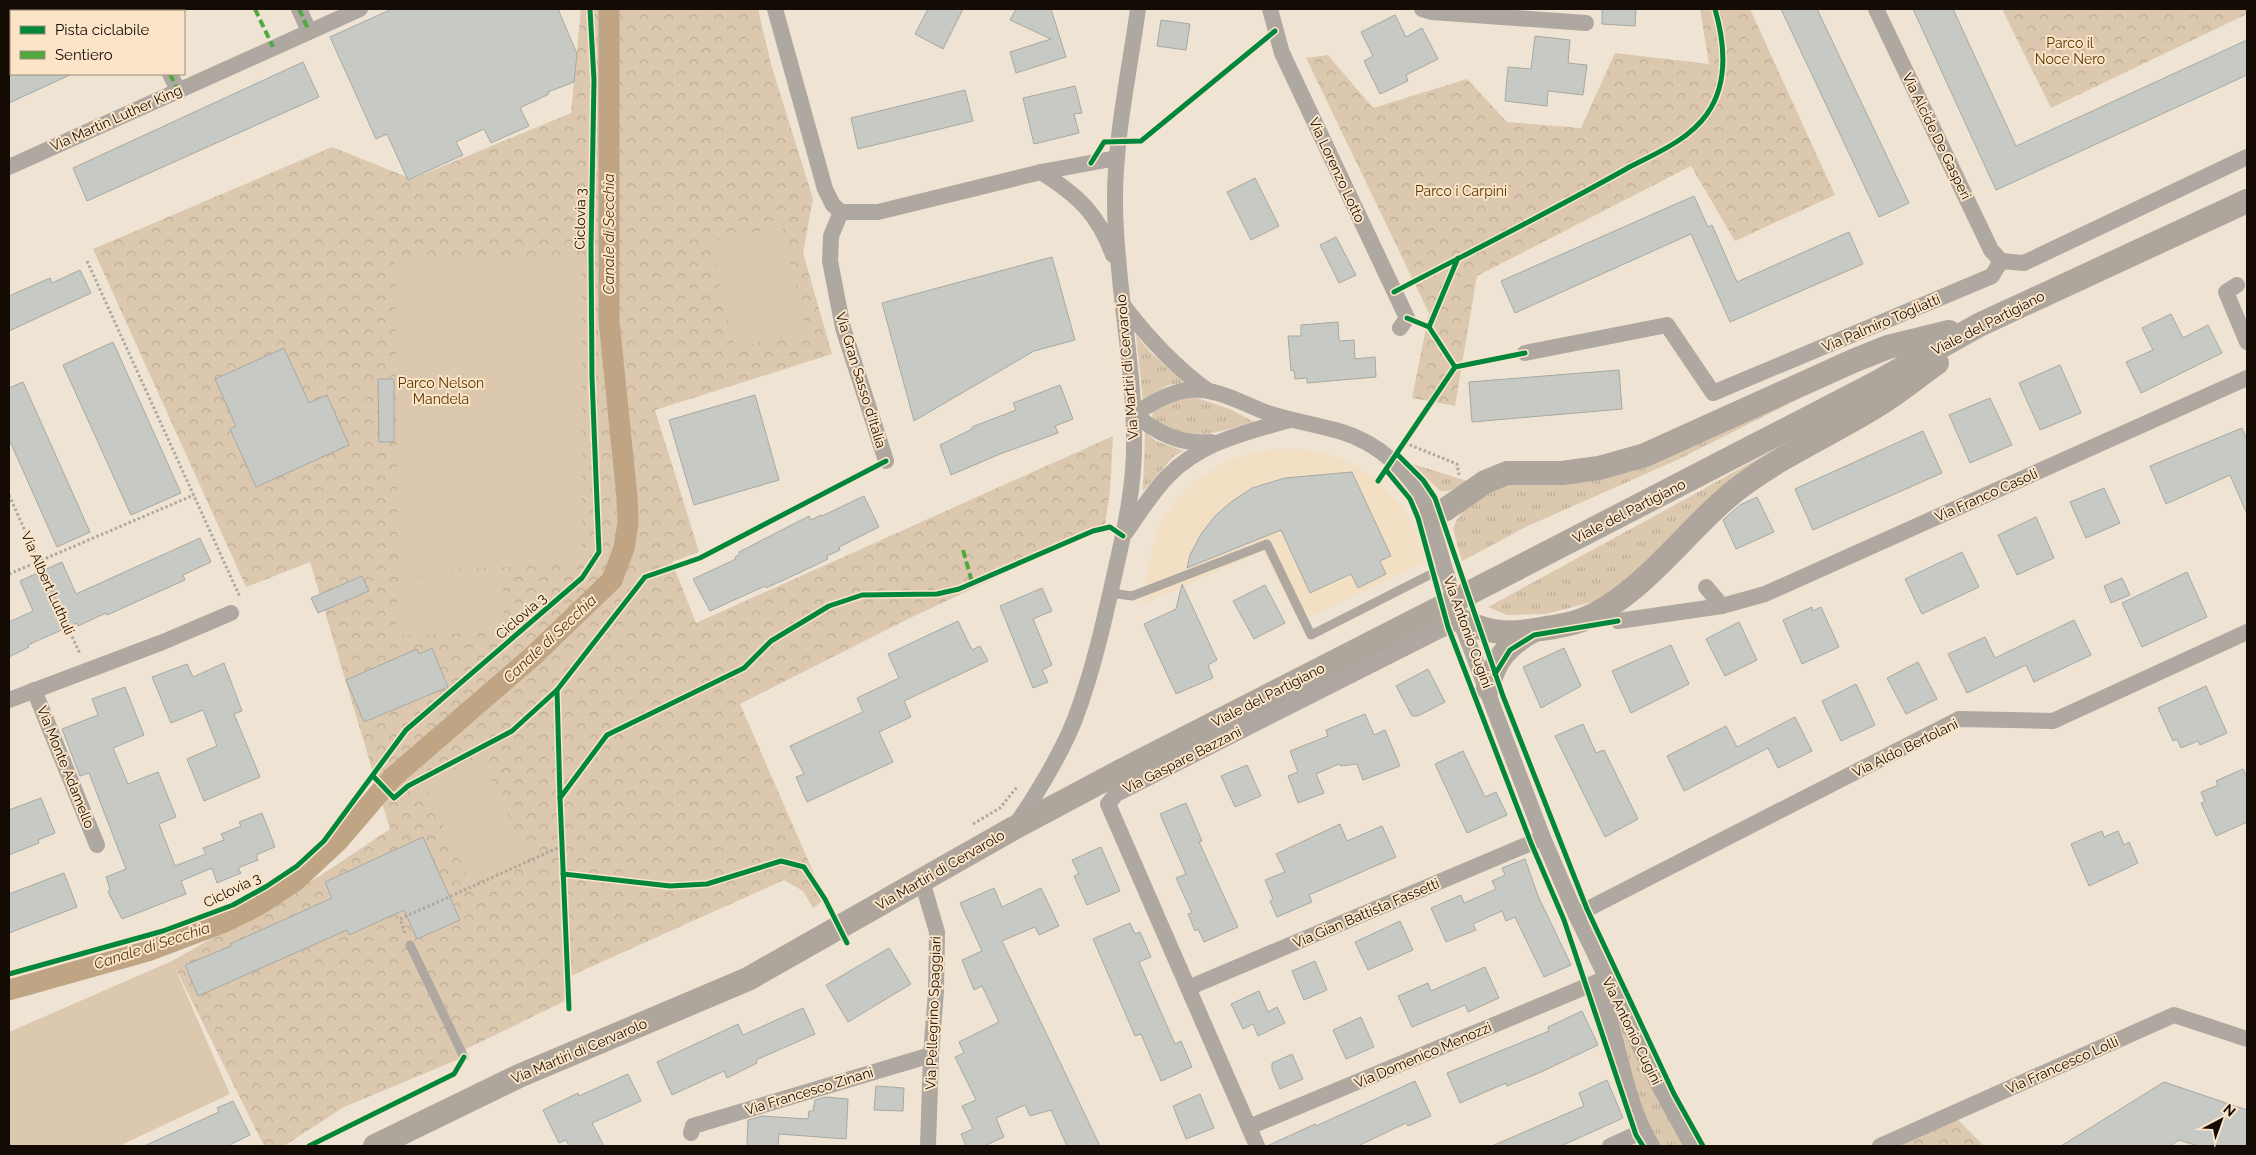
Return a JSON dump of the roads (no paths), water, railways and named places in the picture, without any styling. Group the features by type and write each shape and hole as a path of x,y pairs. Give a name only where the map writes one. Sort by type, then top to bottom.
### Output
{"main road":[{"name":"Viale del Partigiano","path":"1014,828 1121,771 1876,383 1979,325 2247,201"},
{"path":"1460,620 1492,632 1508,633 1534,630 1582,620 1599,612 1634,587 1710,512 1743,484 1779,460 1879,405 2010,311"},
{"path":"1429,516 1446,510 1470,492 1507,473 1562,473 1580,471 1637,458 1862,357 1888,347 1979,325"},
{"path":"1488,688 1495,665 1506,649 1534,630"},
{"name":"Via Martiri di Cervarolo","path":"375,1146 400,1140 519,1076 748,979 1014,828"}],"street":[{"path":"299,9 309,31"},
{"name":"Via Martin Luther King","path":"9,166 360,9"},
{"path":"775,9 825,189 833,205 841,212 878,212 1041,172 1117,158"},
{"name":"Via Martiri di Cervarolo","path":"1014,828 1044,782 1074,720 1098,650 1123,536 1133,464 1134,414 1118,270 1115,205 1117,158 1138,9"},
{"name":"Via Lorenzo Lotto","path":"1270,9 1282,53 1407,318 1400,328"},
{"path":"1422,9 1432,12 1586,23"},
{"name":"Via Alcide De Gasperi","path":"1876,9 1992,250 2001,261"},
{"path":"170,75 178,90"},
{"path":"2001,261 2024,263 2247,157"},
{"path":"1041,172 1069,190 1088,209 1105,233 1118,270"},
{"name":"Via Gran Sasso d'Italia","path":"841,212 831,236 830,261 843,328 886,461"},
{"name":"Via Palmiro Togliatti","path":"1525,353 1667,326 1713,393 1992,276 2001,261"},
{"path":"2237,284 2226,292 2247,342"},
{"name":"Via Antonio Cugini","path":"1123,305 1165,355 1184,373 1207,390 1289,420 1344,432 1363,441 1392,461 1409,477 1420,491 1460,620 1488,688 1543,838 1576,915 1658,1084 1692,1146"},
{"name":"Via Franco Casoli","path":"1618,621 1722,606 1765,594 2247,378"},
{"name":"Via Antonio Cugini","path":"1207,390 1190,390 1170,394 1134,414 1148,426 1174,439 1198,443 1218,441 1289,420"},
{"name":"Via Antonio Cugini","path":"1123,536 1167,477 1190,456 1218,441"},
{"path":"1706,587 1722,606"},
{"path":"9,700 163,642 230,613"},
{"name":"Via Gaspare Bazzani","path":"1257,1146 1108,804 1116,794 1460,620"},
{"name":"Via Aldo Bertolani","path":"1576,915 1960,719 2053,721 2247,632"},
{"name":"Via Monte Adamello","path":"34,690 97,845"},
{"name":"Via Gian Battista Fassetti","path":"1188,988 1543,838"},
{"name":"Via Pellegrino Spaggiari","path":"922,881 938,932 928,1146"},
{"name":"Via Antonio Cugini","path":"1576,915 1597,982 1606,1002 1631,1097 1643,1132 1652,1146"},
{"name":"Via Domenico Menozzi","path":"1249,1127 1597,982"},
{"name":"Via Francesco Lolli","path":"1880,1146 2174,1015 2247,1039"},
{"name":"Via Francesco Zinani","path":"691,1133 693,1126 931,1055"},
{"path":"1610,1146 1643,1132"}],"lane":[{"path":"1110,593 1132,596 1267,544 1311,635 1444,567"},
{"path":"410,945 464,1057"}],"waterway":[{"name":"Canale di Secchia","path":"9,990 148,951 222,923 257,906 295,881 339,840 392,778 533,656 612,580 624,548 628,523 609,321 609,9"}],"park label":[{"name":"Parco il Noce Nero","path":"2070,52"},
{"name":"Parco i Carpini","path":"1461,191"},
{"name":"Parco Nelson Mandela","path":"441,392"}]}
